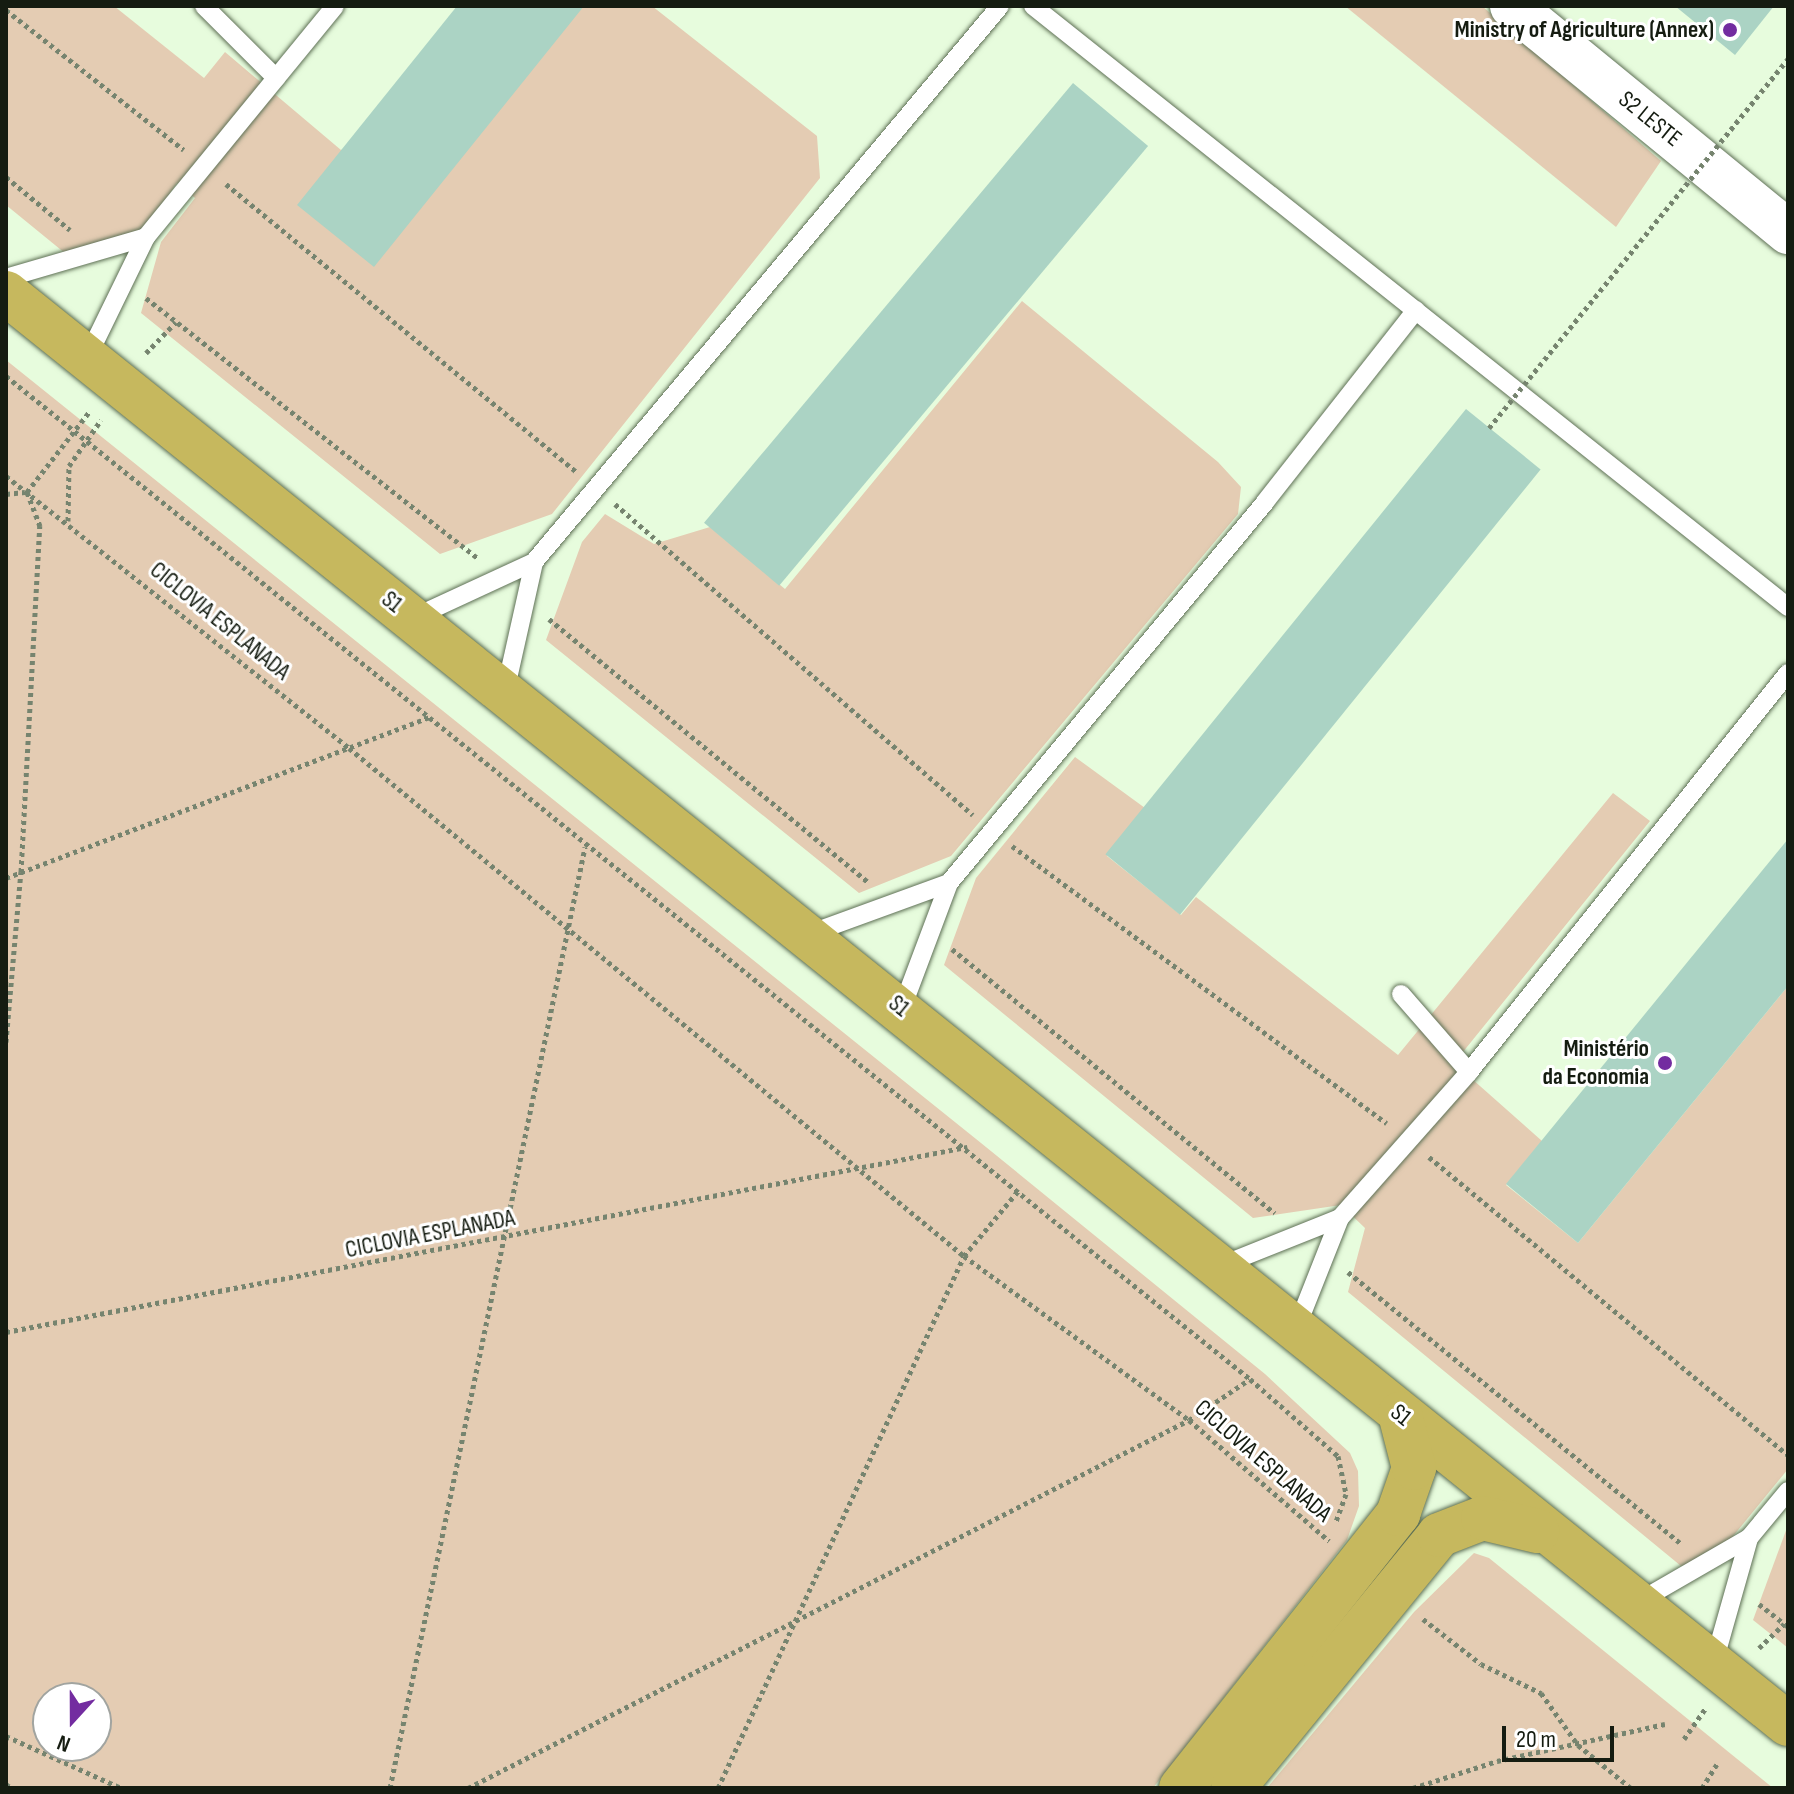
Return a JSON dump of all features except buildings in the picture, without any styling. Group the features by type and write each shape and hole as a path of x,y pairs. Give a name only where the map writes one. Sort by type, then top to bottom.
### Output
{"highway":[{"name":"S1","path":"6,293 902,1008 1217,1267 1788,1724"},
{"path":"1233,1788 1374,1580 1414,1468 1400,1414"},
{"path":"1181,1788 1374,1580 1439,1535 1483,1518 1547,1533"}],"main road":[{"name":"S2 LESTE","path":"1512,6 1788,232"}],"lane":[{"path":"204,6 276,78"},
{"path":"111,375 146,237 335,6"},
{"path":"413,618 534,562 1000,6"},
{"path":"1033,6 1788,607"},
{"path":"6,278 146,237"},
{"path":"902,1008 949,883 1265,502 1416,310"},
{"path":"505,692 534,562"},
{"path":"1295,1330 1340,1218 1469,1072 1788,673"},
{"path":"809,934 949,883"},
{"path":"1401,994 1469,1072"},
{"path":"1217,1267 1340,1218"},
{"path":"1637,1602 1749,1538 1788,1491"},
{"path":"1714,1662 1749,1538"}],"path":[{"path":"6,10 204,166 597,488 990,830 1409,1140 1788,1455"},
{"path":"1489,428 1788,59"},
{"path":"6,494 27,492 111,375"},
{"path":"68,522 69,466 85,440 111,375"},
{"path":"6,376 430,717 585,847 968,1146 1250,1379 1338,1456 1346,1494 1340,1515"},
{"name":"CICLOVIA ESPLANADA","path":"6,476 68,522 349,748 964,1256 1189,1420 1374,1580 1481,1664 1541,1693 1578,1745 1631,1788"},
{"path":"6,1042 21,872 40,526 27,492"},
{"path":"6,878 430,717"},
{"path":"390,1788 507,1237 585,847"},
{"name":"CICLOVIA ESPLANADA","path":"6,1332 930,1157 968,1146"},
{"path":"718,1788 964,1256 1019,1190"},
{"path":"468,1788 1189,1420 1250,1379"},
{"path":"1413,1788 1497,1761 1665,1724"},
{"path":"6,1736 121,1788"},
{"path":"1702,1788 1717,1764"}],"shaded area":[{"path":"6,6 114,6 204,78 225,52 341,150 584,6 652,6 817,136 820,178 552,514 440,554 141,313 161,242 195,198 177,183 145,229 66,254 6,205"},
{"path":"1345,6 1482,6 1661,161 1616,227"},
{"path":"1022,301 1218,462 1241,487 1238,514 951,856 859,893 546,640 582,542 605,514 654,544 710,527 785,589"},
{"path":"6,360 981,1143 1265,1374 1350,1453 1358,1471 1359,1506 1347,1540 1153,1788 6,1788"},
{"path":"1075,757 1145,808 1107,856 1181,915 1196,897 1398,1055 1613,793 1650,821 1454,1063 1542,1141 1506,1185 1578,1243 1788,986 1788,1469 1716,1557 1681,1566 1348,1292 1365,1228 1341,1205 1253,1218 944,965 976,878"},
{"path":"1788,1525 1788,1648 1753,1620"},
{"path":"1474,1553 1489,1558 1773,1788 1267,1788 1414,1612"}],"place":[{"name":"Ministry of Agriculture (Annex)","path":"1730,30"},
{"name":"Ministério da Economia","path":"1665,1063"}]}
